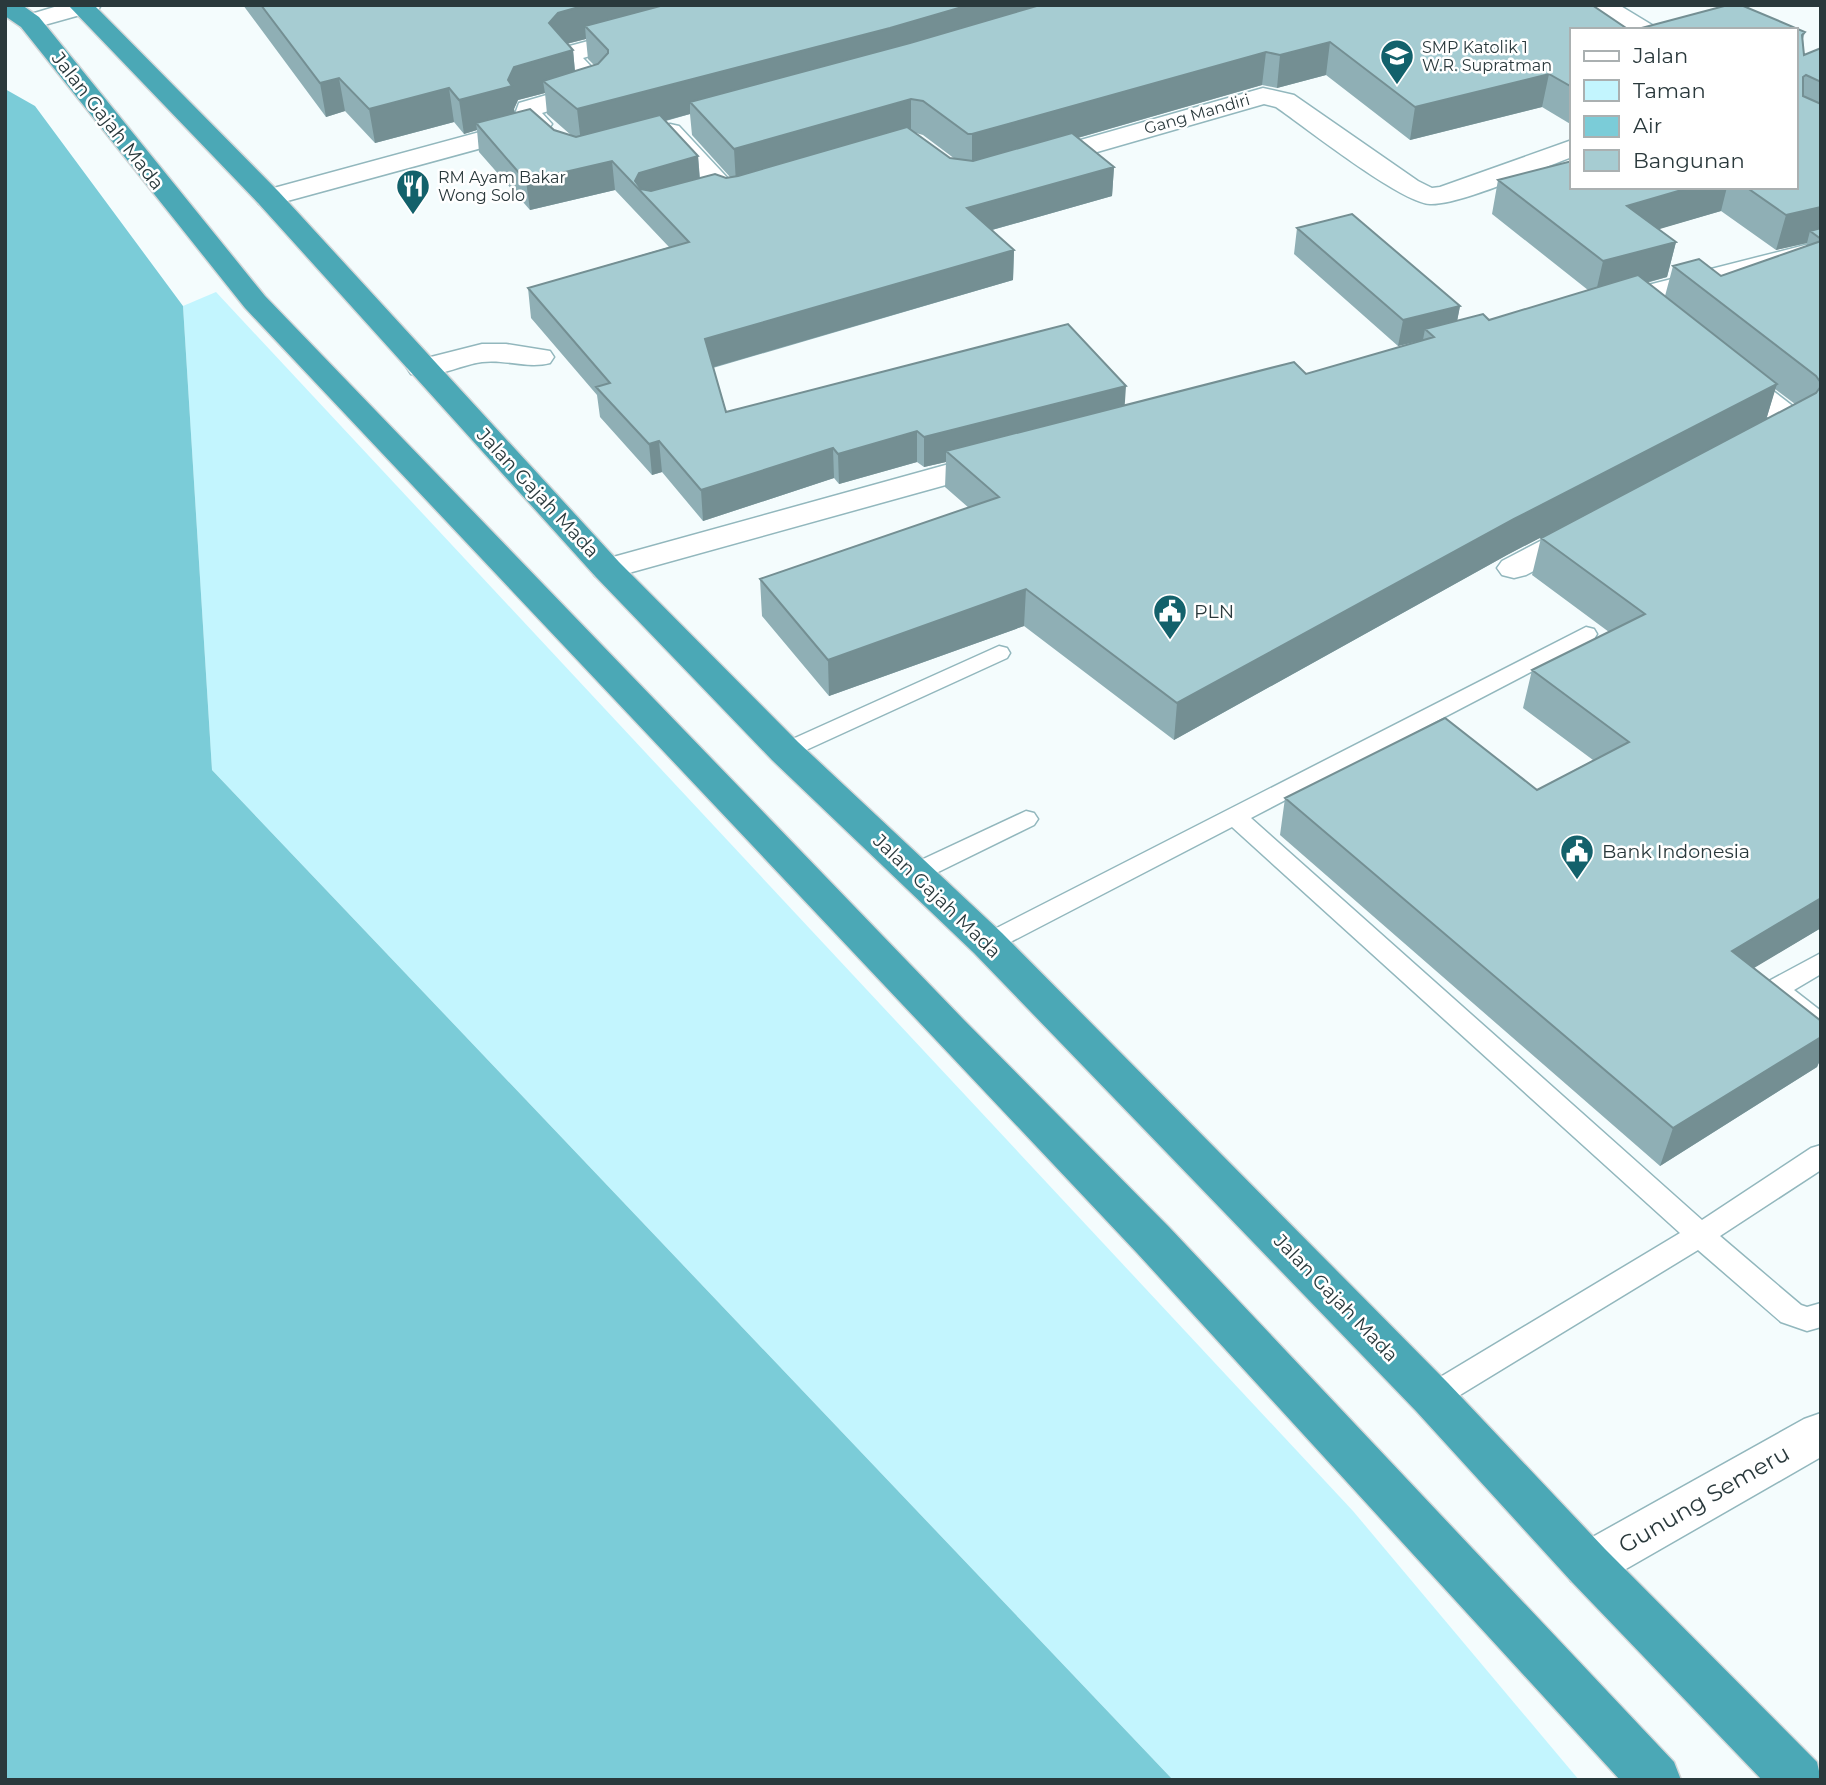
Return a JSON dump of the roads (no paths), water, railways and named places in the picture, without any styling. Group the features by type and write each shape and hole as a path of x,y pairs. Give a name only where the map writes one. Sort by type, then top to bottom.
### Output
{"highway":[{"name":"Jalan Gajah Mada","path":"84,6 269,198 607,569 785,751 988,943 1432,1397 1588,1565 1798,1780"},
{"name":"Jalan Gajah Mada","path":"18,14 255,302 728,795 950,1031 1153,1240 1655,1780"}],"street":[{"path":"18,14 84,6"},
{"path":"1609,6 1640,28"},
{"path":"558,142 528,114 528,109 591,90 596,85 568,56 661,29"},
{"name":"Gang Mandiri","path":"1012,168 1263,96 1285,101 1408,187 1429,197 1444,195 1570,149"},
{"path":"269,198 539,124"},
{"path":"669,132 711,193 729,196 780,181"},
{"path":"1581,310 1821,249"},
{"path":"1635,296 1668,322"},
{"path":"422,368 481,353 539,357"},
{"path":"1712,357 1791,421"},
{"path":"1735,452 1821,406"},
{"path":"607,569 891,488 1026,453"},
{"path":"1514,568 1612,516"},
{"name":"Gunung Semeru","path":"1588,1565 1821,1433"}],"lane":[{"path":"988,943 1586,634"},
{"path":"785,751 999,653"},
{"path":"1234,816 1700,1236 1791,1314 1807,1319 1821,1315"},
{"path":"915,873 1026,819"},
{"path":"1821,962 1776,989 1821,1025"},
{"path":"1432,1397 1700,1236 1821,1156"}],"water":[{"path":"5,89 35,106 183,306 212,770 1173,1780 5,1780"}],"place":[{"name":"SMP Katolik 1 W.R. Supratman","path":"1397,86"},
{"name":"RM Ayam Bakar Wong Solo","path":"413,216"},
{"name":"PLN","path":"1170,641"},
{"name":"Bank Indonesia","path":"1577,881"}]}
